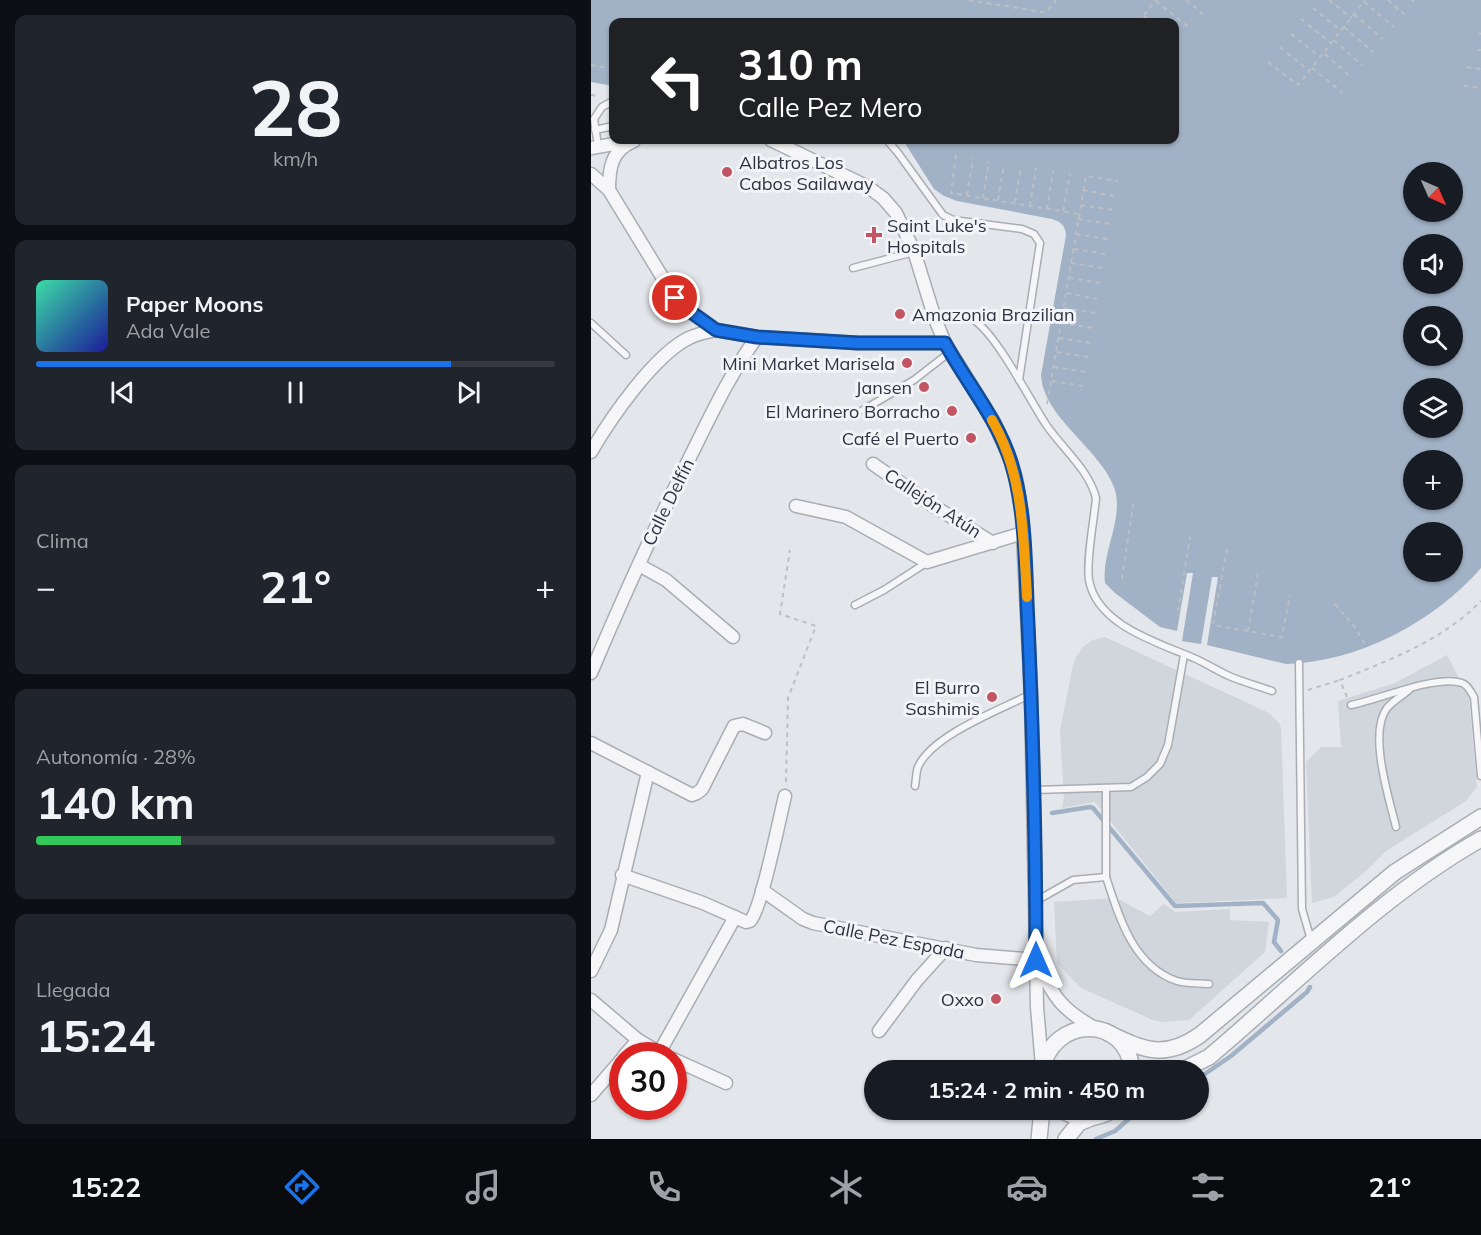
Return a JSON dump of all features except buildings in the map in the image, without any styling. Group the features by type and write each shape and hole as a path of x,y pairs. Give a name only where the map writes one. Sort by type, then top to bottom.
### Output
{"street":[{"path":"609,190 609,172 613,159 623,146 628,144"},
{"path":"779,144 849,178 883,198 901,221 914,251 935,319 947,348 993,422 1010,459 1020,499 1023,532 1031,694 1037,1006 1041,1060"},
{"path":"591,174 609,190 675,298 716,330 757,337 947,348"},
{"path":"591,452 618,411 665,356 689,338 716,330"},
{"name":"Calle Delfín","path":"591,673 639,564 722,392 738,363 757,337"},
{"name":"Callejón Atún","path":"873,464 932,505 993,543"},
{"path":"797,506 846,517 927,562"},
{"name":"Callejón Atún","path":"927,562 1023,532"},
{"path":"639,564 666,580 733,637"},
{"path":"591,743 689,794 697,793 702,789 734,726 743,724 765,733"},
{"path":"591,971 611,930 622,875 648,772"},
{"path":"622,875 750,921 754,918 762,890 785,796"},
{"path":"1036,960 1055,998 1080,1020 1149,1050 1165,1051 1186,1045 1395,872 1481,818"},
{"path":"1203,1060 1369,919 1405,891 1481,839"},
{"name":"Calle Pez Espada","path":"762,890 803,919 813,923 976,955 1036,960"},
{"path":"669,1042 740,919"},
{"path":"879,1031 917,980 946,948"},
{"path":"591,1000 641,1042"},
{"path":"1045,1060 1051,1046 1065,1034 1081,1029 1104,1032 1124,1047 1130,1060"},
{"path":"687,1065 726,1083"},
{"path":"591,1095 609,1074"},
{"path":"1039,1139 1041,1120"},
{"path":"1066,1139 1079,1123 1088,1120"}],"lane":[{"path":"595,146 594,119 596,113 609,103"},
{"path":"595,130 609,127"},
{"path":"890,144 943,215 953,220 1022,230 1034,234 1040,243 1019,380"},
{"path":"853,268 914,251"},
{"path":"935,319 963,315 974,320 1002,353 1052,434 1093,487 1096,498 1089,581 1094,595 1106,611 1130,630 1172,651 1195,658 1229,676 1272,691"},
{"path":"591,323 626,355"},
{"path":"864,410 914,380 947,348"},
{"path":"855,605 884,590 927,562"},
{"path":"1034,790 1131,787 1147,777 1160,764 1169,745 1184,655"},
{"path":"1299,663 1302,909 1312,941"},
{"path":"1351,705 1427,683 1451,681 1468,686 1474,697 1481,776"},
{"path":"1396,827 1382,766 1378,730 1388,707 1412,688"},
{"path":"915,786 918,768 940,742 954,732 1031,694"},
{"path":"1105,788 1106,878 1118,916 1129,939 1142,957 1159,973 1178,982 1209,984"},
{"path":"1036,901 1073,880 1106,878"}],"path":[{"path":"969,0 1042,12 1047,11 1056,0"},
{"path":"1147,18 1144,16 1156,0 1178,18"},
{"path":"1186,0 1203,14"},
{"path":"1329,0 1383,39"},
{"path":"1358,0 1364,2 1394,27"},
{"path":"1388,0 1404,14"},
{"path":"1268,62 1298,85 1364,2"},
{"path":"1313,8 1341,31"},
{"path":"1179,19 1191,29"},
{"path":"1301,19 1362,65"},
{"path":"1344,27 1373,52"},
{"path":"1291,33 1321,58"},
{"path":"1280,47 1309,71"},
{"path":"1476,50 1481,51"},
{"path":"1324,53 1352,78"},
{"path":"591,65 609,68"},
{"path":"1467,67 1481,69"},
{"path":"1312,68 1342,92"},
{"path":"1464,86 1481,88"},
{"path":"956,155 951,193 1079,214"},
{"path":"967,195 973,158"},
{"path":"983,198 989,160"},
{"path":"998,201 1004,164"},
{"path":"1015,203 1021,166"},
{"path":"1031,206 1036,168"},
{"path":"1047,209 1053,171"},
{"path":"1063,211 1069,174"},
{"path":"1048,399 1086,176 1118,182"},
{"path":"1083,190 1115,196"},
{"path":"1081,205 1113,210"},
{"path":"1079,219 1110,224"},
{"path":"1076,234 1108,239"},
{"path":"1074,249 1105,254"},
{"path":"1071,263 1103,268"},
{"path":"1069,278 1100,283"},
{"path":"1067,293 1097,298"},
{"path":"1064,308 1095,313"},
{"path":"1061,322 1093,328"},
{"path":"1059,338 1091,343"},
{"path":"1057,352 1088,357"},
{"path":"1054,367 1086,372"},
{"path":"1052,381 1083,386"},
{"path":"1122,579 1134,499"},
{"path":"1178,611 1190,537"},
{"path":"1227,549 1213,625 1283,637 1290,595"},
{"path":"785,796 788,698 816,626 780,614 790,550"},
{"path":"1248,631 1258,573"},
{"path":"1351,705 1340,681 1423,644 1471,611 1481,600"},
{"path":"1335,604 1354,626 1366,646"}],"shaded area":[{"path":"1105,637 1269,713 1279,723 1287,898 1176,903 1095,802 1062,808 1064,797 1060,731 1073,665 1083,647 1093,640"},
{"path":"1447,655 1469,698 1477,787 1466,801 1386,851 1334,897 1312,903 1306,762 1321,747 1341,747 1338,701 1395,683"},
{"path":"1116,898 1150,916 1164,904 1175,912 1230,909 1230,920 1269,922 1265,952 1189,1020 1163,1022 1153,1020 1081,988 1057,963 1054,902"}],"water":[{"path":"591,0 1481,0 1481,568 1441,606 1393,636 1341,656 1313,662 1286,664 1207,645 1218,577 1212,577 1201,644 1182,641 1193,573 1187,573 1177,631 1160,627 1105,583 1106,559 1117,511 1114,487 1097,459 1051,405 1044,390 1041,375 1066,235 1064,226 1052,219 957,201 944,196 934,189 906,144 1179,144 1179,18 609,18 609,85 591,82"}],"waterway":[{"path":"1052,813 1093,808 1175,906 1263,903 1278,920 1274,942 1281,951"},
{"path":"1209,1071 1231,1056 1310,987"},
{"path":"1096,1139 1115,1131 1128,1120"}],"slow traffic":[{"path":"992,420 1010,459 1020,499 1027,597"}],"place":[{"name":"Albatros Los Cabos Sailaway","path":"727,172"},
{"name":"Saint Luke's Hospitals","path":"874,235"},
{"name":"Amazonia Brazilian","path":"900,314"},
{"name":"Mini Market Marisela","path":"907,363"},
{"name":"Jansen","path":"924,387"},
{"name":"El Marinero Borracho","path":"952,411"},
{"name":"Café el Puerto","path":"971,438"},
{"name":"El Burro Sashimis","path":"992,697"},
{"name":"Oxxo","path":"996,999"}],"route":[{"path":"675,298 716,330 757,337 858,343 945,343 993,422 1010,459 1022,516 1031,694 1036,960"}]}
